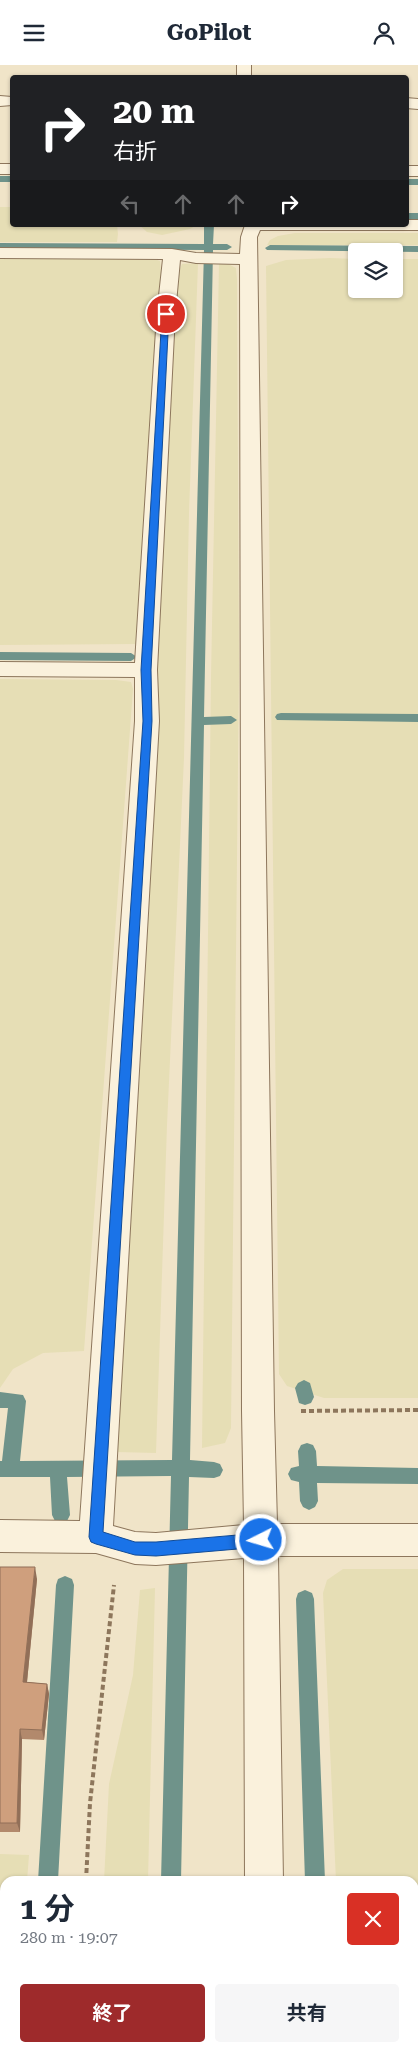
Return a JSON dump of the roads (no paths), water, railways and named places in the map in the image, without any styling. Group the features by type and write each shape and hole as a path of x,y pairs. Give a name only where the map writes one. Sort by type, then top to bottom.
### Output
{"street":[{"path":"252,227 249,237 249,259 258,1411 264,1876"},
{"path":"0,253 172,253 196,258 249,259"},
{"path":"108,1541 100,1469 148,721 146,670 166,314 172,253"},
{"path":"0,669 146,670"},
{"path":"0,1536 108,1541 135,1548 156,1549 261,1540 418,1540"}],"waterway":[{"path":"0,179 10,179"},
{"path":"409,182 418,182"},
{"path":"409,216 418,216"},
{"path":"208,247 209,227"},
{"path":"0,246 208,247"},
{"path":"180,1468 208,247"},
{"path":"208,247 227,247"},
{"path":"270,248 418,249"},
{"path":"0,656 131,657"},
{"path":"281,717 418,718"},
{"path":"198,721 231,720"},
{"path":"304,1388 305,1397"},
{"path":"0,1400 17,1401 10,1469"},
{"path":"307,1451 308,1474"},
{"path":"10,1469 180,1468"},
{"path":"171,1876 180,1468"},
{"path":"180,1468 214,1470"},
{"path":"0,1469 10,1469"},
{"path":"58,1469 61,1515"},
{"path":"297,1474 308,1474"},
{"path":"308,1474 418,1476"},
{"path":"308,1474 309,1501"},
{"path":"48,1876 65,1585"},
{"path":"305,1599 315,1876"}]}
